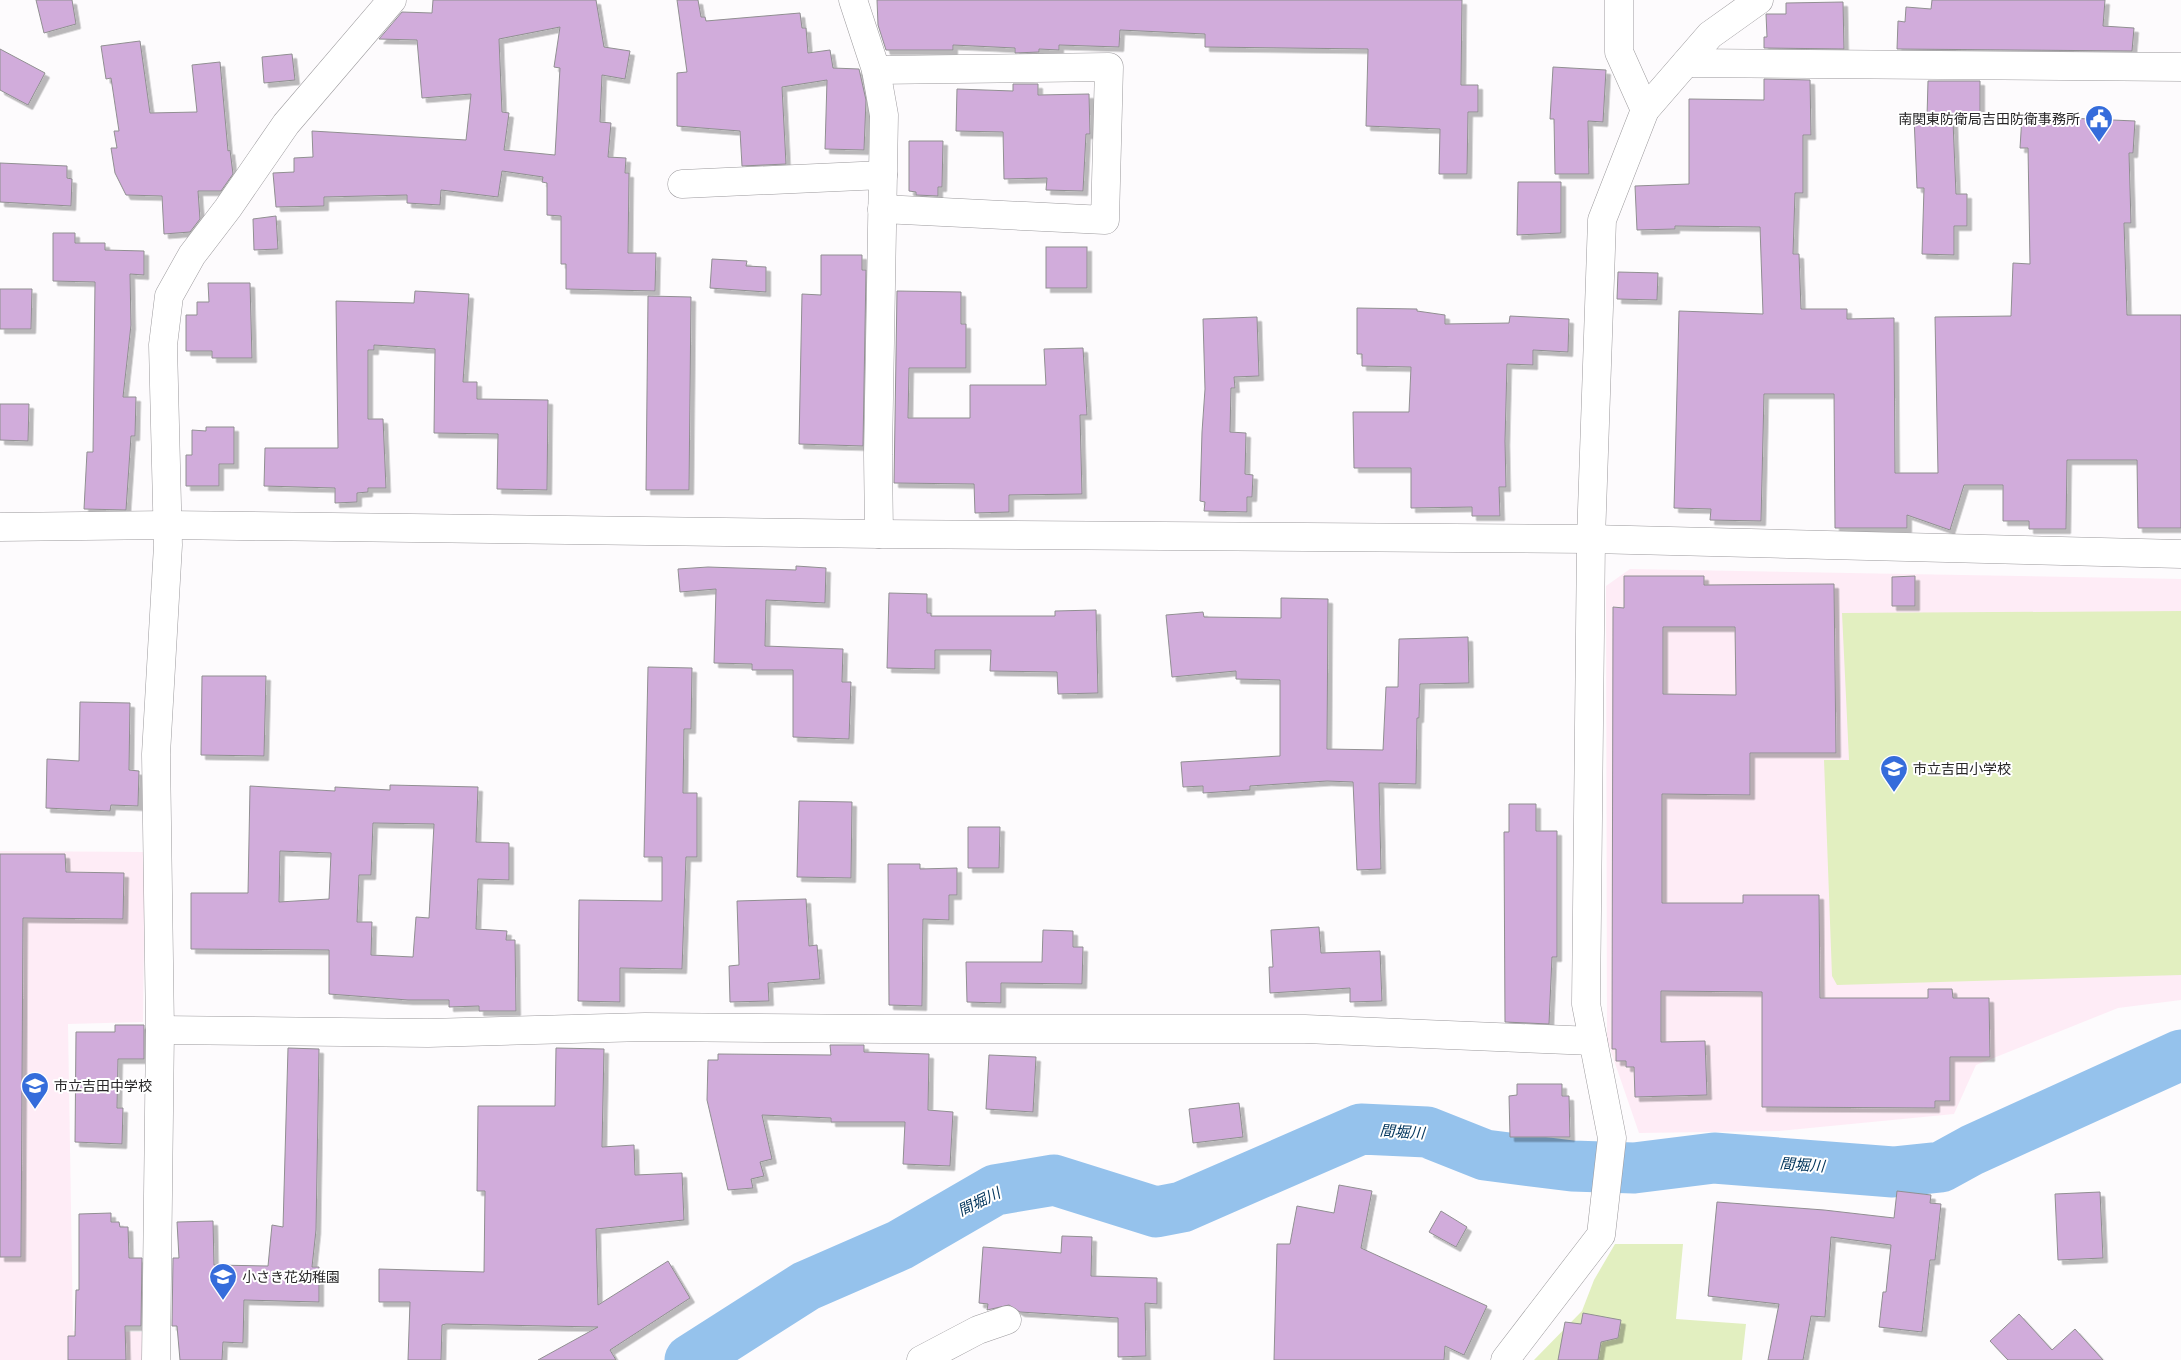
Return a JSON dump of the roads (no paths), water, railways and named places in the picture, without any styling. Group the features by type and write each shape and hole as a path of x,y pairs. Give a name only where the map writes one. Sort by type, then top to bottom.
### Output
{"street":[{"path":"156,1360 160,1030 156,754 168,545 163,345 169,296 192,255 228,208 286,124 392,0"},
{"path":"853,0 876,70 884,115 878,455 879,534"},
{"path":"1619,0 1618,52 1644,110"},
{"path":"1505,1360 1601,1235 1612,1138 1586,1004 1591,539 1602,220 1644,110 1710,35 1759,0"},
{"path":"1686,62 2181,67"},
{"path":"876,70 1109,68 1105,220 882,209"},
{"path":"682,184 882,175"},
{"path":"0,527 167,525 879,534 1591,539 2181,554"},
{"path":"160,1030 428,1033 645,1027 884,1029 1305,1028 1593,1041"},
{"path":"921,1360 978,1330 1007,1320"}],"waterway":[{"name":"間堀川","path":"690,1360 806,1286 900,1245 995,1190 1054,1180 1156,1212 1182,1207 1361,1129 1427,1132 1485,1155 1572,1166 1634,1168 1714,1158 1893,1172 1941,1167 1972,1150 2181,1055"}],"place":[{"name":"南関東防衛局吉田防衛事務所","path":"2099,143"},
{"name":"市立吉田小学校","path":"1894,793"},
{"name":"市立吉田中学校","path":"35,1110"},
{"name":"小さき花幼稚園","path":"223,1301"}]}
